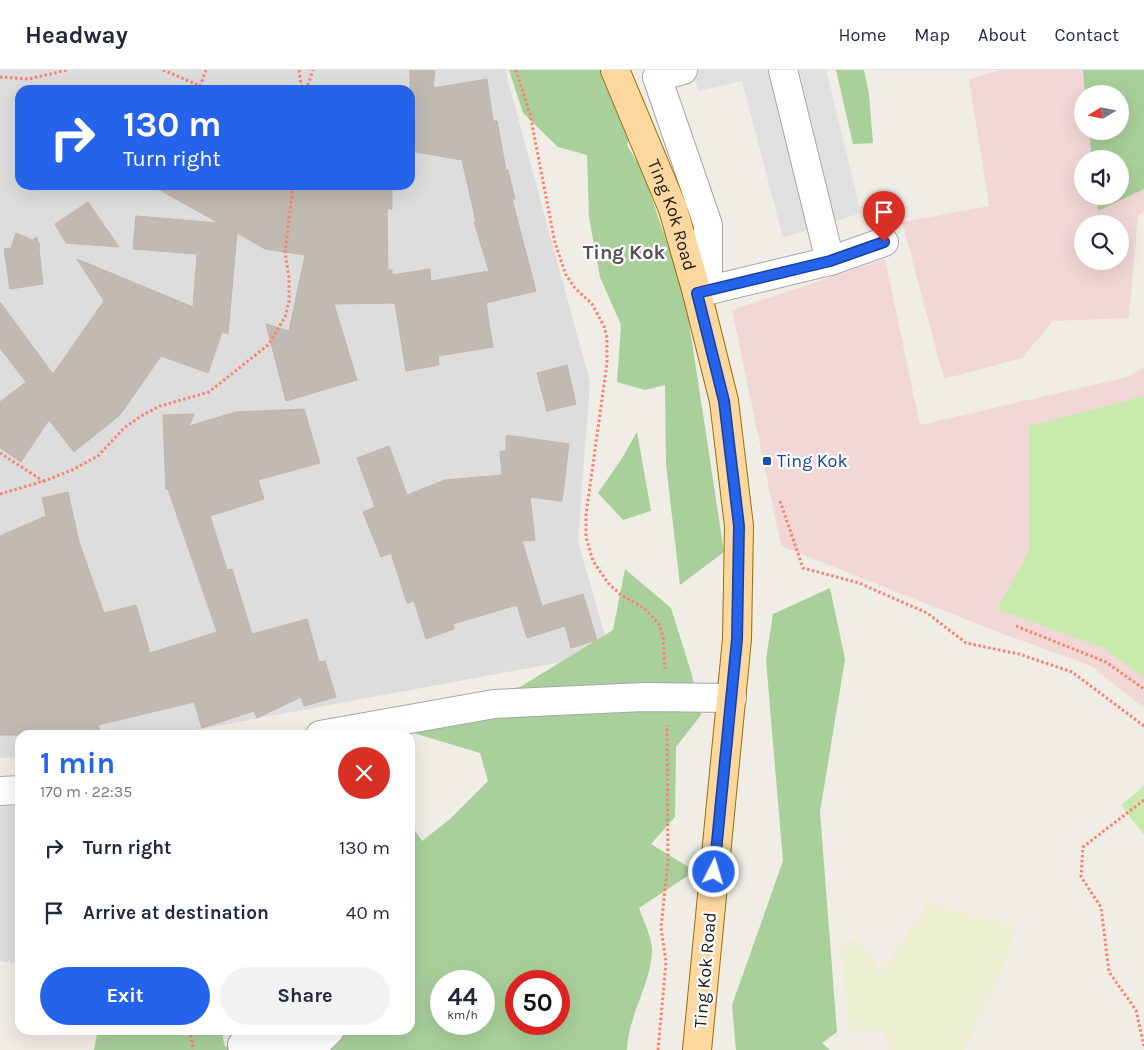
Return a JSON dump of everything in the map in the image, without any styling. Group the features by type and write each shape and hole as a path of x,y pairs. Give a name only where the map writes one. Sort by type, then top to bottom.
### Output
{"main road":[{"name":"Ting Kok Road","path":"615,70 672,209 703,292 724,401 739,526 739,600 732,698 697,1050"}],"street":[{"path":"683,70 657,77 708,224 703,292 830,261 884,242"},
{"path":"783,70 830,261"},
{"path":"367,730 494,704 667,697 732,698"},
{"path":"0,791 15,790"},
{"path":"242,1045 321,1038 324,1035"}],"path":[{"path":"0,77 29,79 67,70"},
{"path":"163,70 198,85"},
{"path":"200,85 206,70"},
{"path":"299,70 301,85"},
{"path":"308,85 313,70"},
{"path":"516,70 530,114 554,243 560,261 575,288 599,314 607,338 607,363 586,515 589,549 593,561 608,583 621,595 644,608 659,624 663,636 667,697 668,861 661,928 666,962 658,1050"},
{"path":"0,494 44,481 72,470 98,456 124,428 141,416 160,406 208,392 268,345 280,329 289,302 289,278 285,252 292,190"},
{"path":"0,453 44,481"},
{"path":"780,501 803,568 859,583 927,613 966,642 1019,654 1072,672 1144,726"},
{"path":"1016,626 1106,662 1144,689"},
{"path":"1144,800 1083,847 1081,877 1101,907 1109,972 1136,1010 1144,1046"},
{"path":"191,1035 193,1050"}],"shaded area":[{"path":"0,70 505,70 590,382 578,541 610,653 195,730 15,730 15,757 0,758"},
{"path":"693,70 826,70 861,213 783,238 742,81 698,91"},
{"path":"1002,70 1144,70 1144,211 1138,216 1129,318 1053,321 1022,358 944,379 902,222 989,206 969,79"},
{"path":"885,259 920,425 1128,377 1144,367 1144,708 1091,666 990,629 781,546 732,310"},
{"path":"15,806 15,963 0,961 0,807"}],"green space":[{"path":"509,70 630,70 641,96 627,145 643,172 685,296 724,552 680,585 666,464 665,385 645,390 617,382 621,325 600,277 589,217 587,155 558,147 523,113"},
{"path":"836,70 864,70 869,94 873,143 853,144"},
{"path":"1083,70 1144,70 1144,189 1129,196 1129,150 1091,150 1090,140 1129,140 1129,85 1084,85"},
{"path":"1097,205 1111,205 1098,211"},
{"path":"1144,396 1144,678 1104,648 997,609 1029,551 1029,426"},
{"path":"637,432 651,511 623,520 598,493 621,460"},
{"path":"625,569 671,608 692,675 701,715 676,747 675,817 651,844 695,871 639,908 649,936 652,952 647,977 631,1025 627,1050 328,1050 337,1035 415,1035 415,830 422,841 450,819 488,781 480,753 415,734 415,730 409,730 395,710 520,687 613,630"},
{"path":"830,588 845,659 820,812 837,1032 822,1043 830,1050 736,1050 732,1005 783,861 766,660 773,614"},
{"path":"1144,786 1144,835 1121,805"},
{"path":"928,903 1015,926 1007,960 964,1050 889,1050 884,1032 849,1030 841,947 857,937 881,972"},
{"path":"97,1035 222,1035 225,1047 247,1035 284,1035 289,1050 94,1050"}],"building":[{"path":"410,70 435,70 433,88 487,79 493,121 497,121 506,170 508,170 515,199 512,199 536,291 486,303 493,347 438,356 439,365 406,371 395,303 334,304 357,380 286,401 266,324 289,331 305,255 265,249 237,233 228,334 222,332 208,373 161,356 120,415 74,452 49,420 21,462 0,448 0,402 26,382 0,348 0,302 53,374 104,301 77,259 193,307 197,254 133,249 136,216 219,223 160,190 392,190 392,209 387,209 388,270 392,270 392,275 430,269 431,281 489,271 474,222 476,222 462,160 415,152 415,85 410,85"},
{"path":"88,202 119,247 66,243 55,224"},
{"path":"16,233 32,240 37,237 40,244 43,284 10,289 4,249 11,248"},
{"path":"567,365 576,404 547,411 537,373"},
{"path":"304,409 320,463 258,480 264,499 210,516 227,570 232,569 252,634 307,619 319,662 325,661 336,697 304,706 301,697 257,718 254,711 202,728 194,702 98,725 100,730 15,730 15,735 0,735 0,536 46,516 42,498 68,492 79,542 104,613 136,605 150,653 217,632 168,489 166,490 163,415 194,414 189,426 236,412"},
{"path":"506,435 569,444 562,501 530,497 535,540 522,541 542,606 583,594 597,640 571,648 565,626 527,638 517,605 453,624 454,629 426,639 414,601 407,603 391,553 381,557 363,512 375,507 357,458 389,446 407,495 445,480 502,475 500,451 506,451"}],"place":[{"name":"Ting Kok","path":"767,461"}],"district":[{"name":"Ting Kok","path":"624,252"}],"route":[{"path":"714,872 737,639 739,526 724,401 697,293 830,261 884,242"}]}
